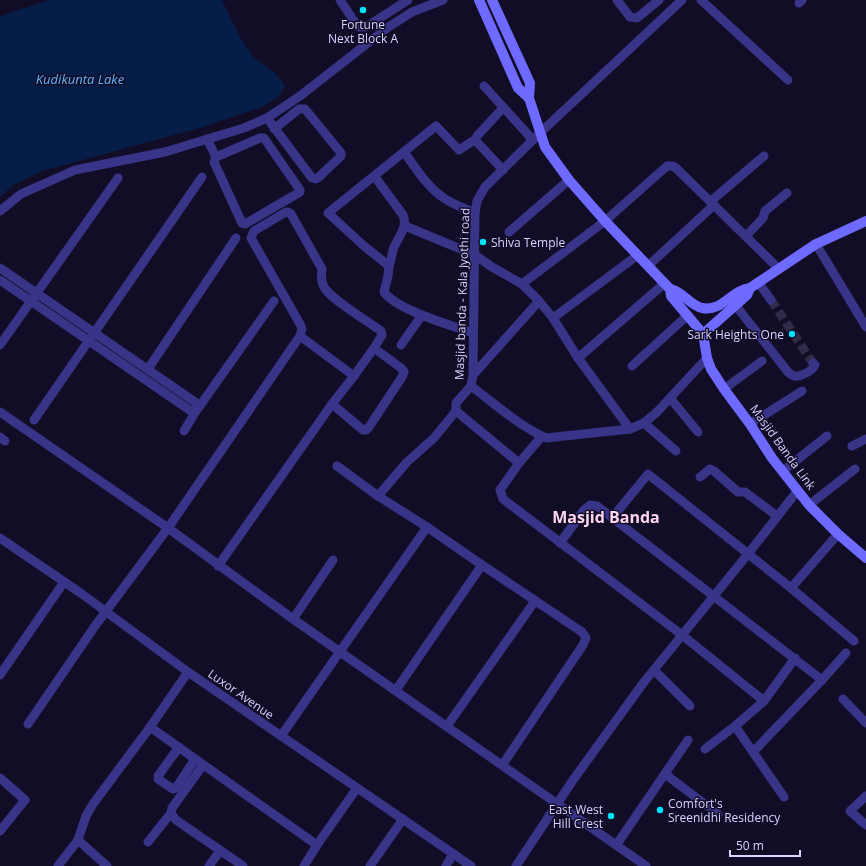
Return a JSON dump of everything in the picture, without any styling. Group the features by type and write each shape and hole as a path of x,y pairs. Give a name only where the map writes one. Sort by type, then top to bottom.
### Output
{"main road":[{"path":"479,0 518,88 529,98"},
{"path":"492,0 530,83 529,98 545,147 569,180 605,221 667,286 671,296 704,334 739,299 742,289 754,285 816,244 866,221"},
{"path":"667,286 677,290 696,305 711,308 739,299"},
{"name":"Masjid Banda Link","path":"704,334 707,358 711,369 772,458 810,505 838,534 866,558"}],"street":[{"path":"340,0 358,27 366,27 408,0"},
{"path":"0,211 21,194 75,170 165,152 244,128 267,118 300,96 374,38 412,12 443,0"},
{"path":"617,0 630,17 637,18 659,0"},
{"name":"Masjid banda - Kala Jyothi road","path":"378,496 407,462 434,438 456,411 456,403 470,386 473,375 475,213 477,201 485,187 541,132 682,0"},
{"path":"701,0 788,80"},
{"path":"366,27 374,38"},
{"path":"484,86 533,140"},
{"path":"389,266 364,246 328,213 375,177 436,126 459,150 476,139 503,108"},
{"path":"267,118 274,129 312,178 316,179 320,177 341,156 341,153 305,109 299,109 274,129"},
{"path":"207,139 216,157 214,162 242,223 245,224 300,192 264,138 260,138 216,157"},
{"path":"476,139 477,142 503,170"},
{"path":"404,152 432,189 441,197 475,213"},
{"path":"648,266 764,156"},
{"path":"522,284 605,221 667,166 673,166 676,168 779,269"},
{"path":"34,420 202,177"},
{"path":"375,177 403,215 405,226 394,248 384,292 389,298 422,315 473,333"},
{"path":"0,344 118,178"},
{"path":"509,232 569,180"},
{"path":"746,236 763,218 765,211 787,193"},
{"path":"28,724 106,612 168,528 300,336 302,329 300,324 251,238 254,231 288,212 291,214 322,269 321,276 324,287 333,298 381,332 382,335 218,566"},
{"path":"405,226 475,255 492,267 522,284 553,318 578,358 630,429"},
{"path":"148,369 236,238"},
{"path":"816,244 866,327"},
{"path":"553,318 638,255"},
{"path":"0,268 36,293 92,338 191,411 198,409"},
{"path":"0,280 31,301 92,338 148,369 195,402 198,409"},
{"path":"754,285 771,300"},
{"path":"578,358 667,286"},
{"path":"739,299 788,372 794,376 802,375 813,368 815,365 813,363"},
{"path":"184,431 274,301"},
{"path":"473,375 539,301"},
{"path":"401,345 422,315"},
{"path":"632,366 688,315"},
{"path":"300,336 354,376"},
{"path":"332,404 363,430 366,430 369,427 404,372 401,368 374,348"},
{"path":"470,386 528,429 546,438 630,429 644,423 657,412 707,358"},
{"path":"724,389 762,361"},
{"path":"750,424 802,391"},
{"path":"670,398 698,432"},
{"path":"456,411 519,463"},
{"path":"1,415 168,528 218,566 503,764 557,805 617,844 646,866"},
{"path":"644,423 676,451"},
{"path":"542,436 519,463 500,490 503,499 682,635 764,701"},
{"path":"783,471 827,436"},
{"path":"852,446 866,439"},
{"path":"337,466 378,496 427,527 482,566 582,632 586,638 583,645 503,764"},
{"path":"700,477 710,469 714,471 738,492 745,492 777,516"},
{"path":"810,505 855,469"},
{"path":"612,518 648,474 854,641"},
{"path":"516,866 557,805 654,670 798,490"},
{"path":"560,543 584,510 590,505 597,506 822,680"},
{"path":"281,736 427,527"},
{"path":"790,588 838,534"},
{"name":"Luxor Avenue","path":"0,538 64,582 188,672 471,866"},
{"path":"293,619 333,560"},
{"path":"396,690 482,566"},
{"path":"0,675 64,582"},
{"path":"447,726 535,601"},
{"path":"753,752 846,653"},
{"path":"705,749 736,726 764,701 795,658"},
{"path":"654,670 690,706"},
{"path":"58,866 78,840 86,816 93,804 150,727 188,672"},
{"path":"843,699 866,723"},
{"path":"736,726 784,797"},
{"path":"150,727 177,749 317,845"},
{"path":"617,844 688,740"},
{"path":"177,749 158,776 158,780 173,789 176,788 197,763"},
{"path":"197,763 172,808 172,813 176,820 243,866"},
{"path":"665,774 718,814"},
{"path":"0,778 25,800 0,831"},
{"path":"304,866 357,788"},
{"path":"865,800 850,811 866,825"},
{"path":"148,842 172,813"},
{"path":"370,866 403,819"},
{"path":"78,840 107,866"},
{"path":"209,866 220,850"},
{"path":"446,866 453,854"}],"water":[{"name":"Kudikunta Lake","path":"49,0 222,0 240,37 253,57 275,73 285,86 278,98 262,107 203,127 42,171 13,185 0,197 0,16"}],"tunnel":[{"path":"771,300 813,363"}],"place":[{"name":"Fortune Next Block A","path":"363,10"},
{"name":"Shiva Temple","path":"483,242"},
{"name":"Sark Heights One","path":"792,334"},
{"name":"Comfort's Sreenidhi Residency","path":"660,810"},
{"name":"East West Hill Crest","path":"611,816"}],"district":[{"name":"Masjid Banda","path":"606,517"}]}
